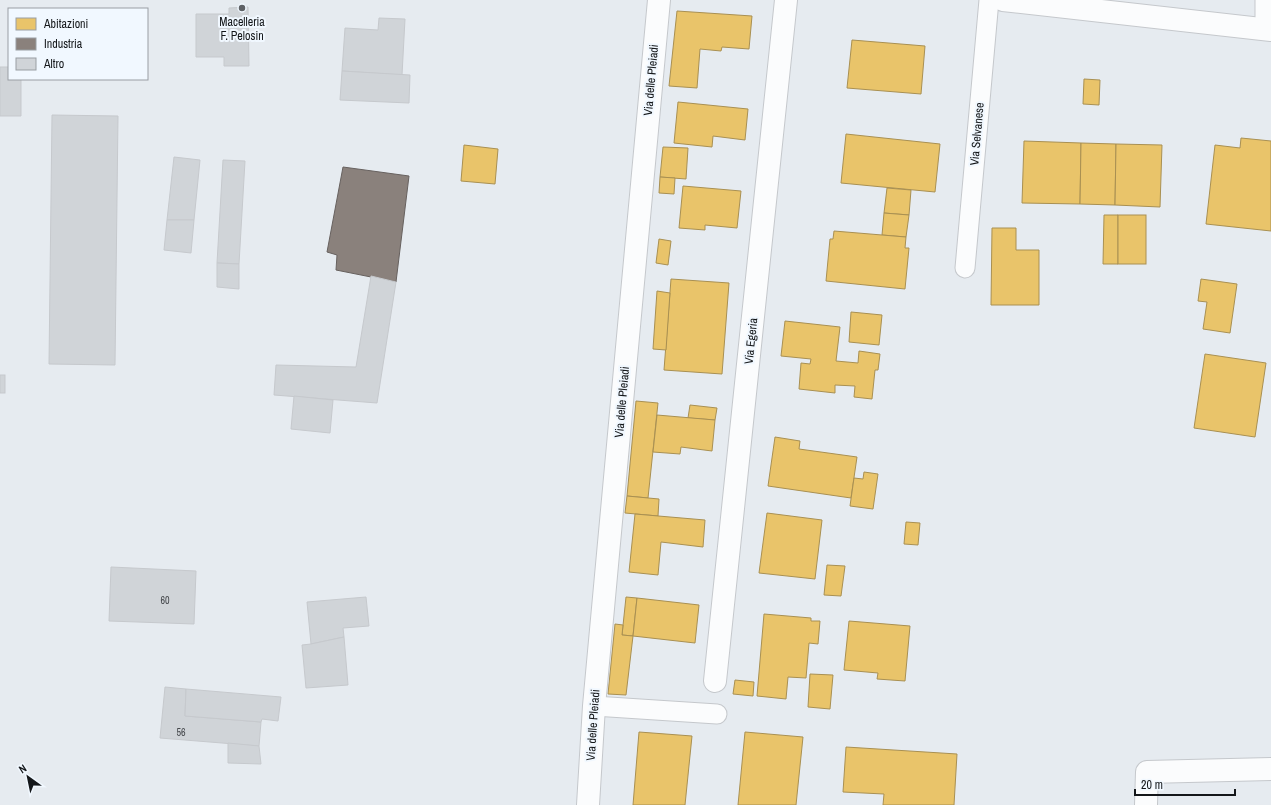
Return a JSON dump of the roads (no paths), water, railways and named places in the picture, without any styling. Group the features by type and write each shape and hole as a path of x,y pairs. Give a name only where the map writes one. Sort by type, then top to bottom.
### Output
{"street":[{"name":"Via delle Pleiadi","path":"588,805 594,706 659,0"},
{"name":"Via Egeria","path":"715,681 786,0"},
{"path":"1004,0 1268,30"},
{"path":"1146,805 1147,772 1271,768"}],"lane":[{"name":"Via Selvanese","path":"965,268 989,0"},
{"path":"1265,0 1268,30"},
{"path":"594,706 716,714"}],"place":[{"name":"Macelleria F. Pelosin","path":"242,8"}]}
